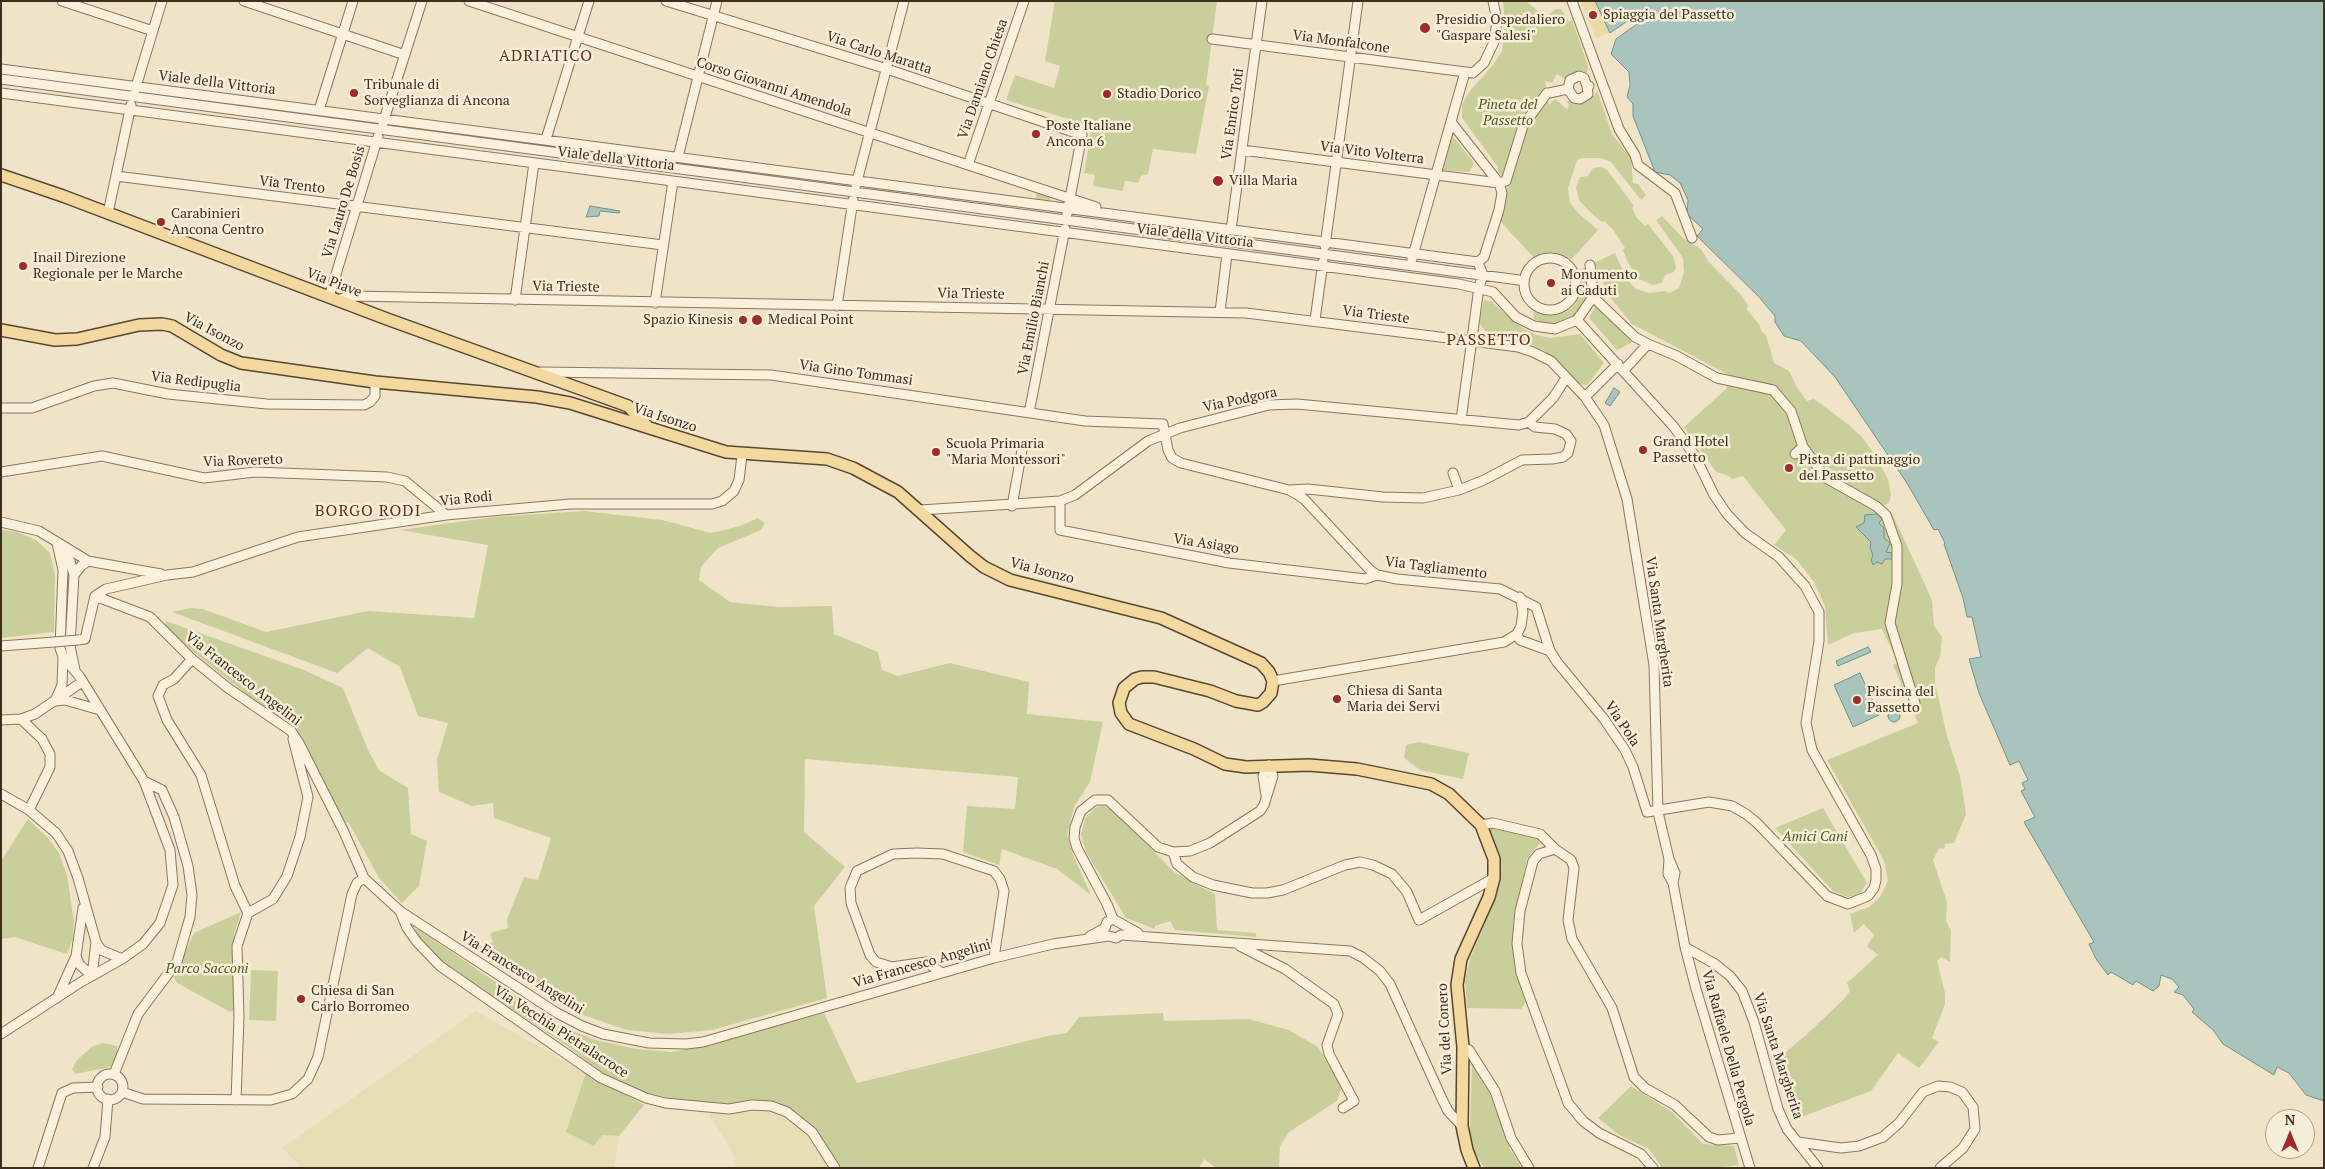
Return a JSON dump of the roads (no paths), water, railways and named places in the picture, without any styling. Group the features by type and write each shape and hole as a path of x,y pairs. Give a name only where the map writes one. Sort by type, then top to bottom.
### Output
{"main road":[{"name":"Via Piave","path":"1,175 108,213 332,299 628,406 650,429"},
{"name":"Via Isonzo","path":"1,330 55,340 77,339 139,325 162,324 172,326 221,355 241,363 376,382 570,403 708,448 742,455 827,459 875,479 898,492 970,556 984,567 1010,580 1161,618 1260,663 1269,672 1273,681"},
{"path":"622,420 630,415 628,406"},
{"name":"Via del Conero","path":"1273,681 1271,693 1258,705 1236,701 1210,691 1154,677 1142,677 1129,682 1124,688 1119,702 1124,719 1130,724 1194,749 1225,764 1246,768 1269,765 1361,769 1430,784 1449,794 1485,824 1494,859 1494,878 1489,897 1458,968 1457,985 1463,1047 1462,1126 1466,1150 1474,1168"}],"street":[{"path":"62,1 152,31"},
{"path":"108,213 129,110 162,1"},
{"path":"244,1 406,55"},
{"path":"319,110 353,1"},
{"path":"376,143 422,1"},
{"name":"Corso Giovanni Amendola","path":"469,1 1111,213"},
{"path":"546,139 589,1"},
{"name":"Via Carlo Maratta","path":"666,1 887,69 1082,135 1070,198"},
{"path":"678,157 697,76 718,1"},
{"path":"837,306 856,181 904,1"},
{"name":"Via Damiano Chiesa","path":"968,165 991,104 1024,1"},
{"name":"Via Enrico Toti","path":"1231,230 1262,1"},
{"path":"1315,320 1358,1"},
{"path":"1409,277 1412,254 1465,72 1478,71 1490,53 1497,32 1494,1"},
{"path":"1572,1 1619,129 1638,165 1675,194 1692,238"},
{"name":"Via Monfalcone","path":"1212,39 1465,72"},
{"name":"Viale della Vittoria","path":"1,69 1478,262"},
{"path":"1578,76 1584,78 1588,86 1588,94 1580,99 1574,98 1568,89 1570,80 1578,76"},
{"name":"Viale della Vittoria","path":"1,80 1519,280"},
{"path":"1499,183 1506,181 1524,126 1548,93 1568,89"},
{"name":"Viale della Vittoria","path":"1,93 1479,287"},
{"path":"1451,122 1499,183 1502,193 1499,210 1484,257 1478,262 1483,275 1479,287 1461,420"},
{"name":"Via Lauro De Bosis","path":"332,299 356,208 376,143"},
{"name":"Via Vito Volterra","path":"1242,150 1499,183"},
{"path":"515,300 534,163"},
{"name":"Via Trento","path":"116,176 525,230 663,246"},
{"path":"655,303 672,180"},
{"path":"1065,233 1070,198"},
{"name":"Via Emilio Bianchi","path":"1030,408 1065,233"},
{"path":"1220,312 1227,254"},
{"path":"1551,258 1563,261 1575,275 1576,288 1572,298 1556,309 1546,309 1537,306 1528,298 1525,290 1526,274 1531,266 1541,259 1551,258"},
{"path":"1479,287 1493,292 1516,317 1534,326 1555,329 1577,320 1593,297 1590,266"},
{"name":"Via Trieste","path":"332,299 351,296 655,303 1050,308 1272,315 1518,348 1533,352 1551,361 1585,396"},
{"path":"1593,297 1635,337 1648,344 1678,356 1717,378 1773,390 1791,411 1803,447 1826,478 1876,506 1886,515 1889,528 1897,546 1897,584 1890,623 1915,703"},
{"path":"1577,320 1621,367 1695,456 1714,495 1727,514 1792,569 1806,586 1819,612 1819,641 1806,723 1812,750 1871,855 1876,869 1874,888 1868,896 1848,904 1827,896 1757,823 1732,806 1709,802 1658,812"},
{"path":"1585,396 1648,344"},
{"name":"Via Gino Tommasi","path":"534,372 772,375 1085,421 1163,424 1165,434"},
{"path":"1289,490 1308,489 1383,497 1423,498 1459,490 1484,480 1522,460 1563,457 1568,453 1570,441 1566,434 1555,429 1535,427 1529,422 1553,398 1566,378"},
{"name":"Via Redipuglia","path":"1,408 32,408 94,386 113,383 168,394 267,404 364,405 375,396 376,382"},
{"name":"Via Santa Margherita","path":"1585,396 1604,425 1627,500 1654,666 1658,812 1669,859 1675,872 1673,883 1685,947 1715,964 1730,976 1742,991 1754,1022 1778,1109 1787,1129 1818,1168"},
{"name":"Via Podgora","path":"920,510 1012,506 1060,501 1075,495 1148,441 1180,428 1269,405 1297,404 1519,425 1529,422"},
{"name":"Via Tagliamento","path":"1165,434 1168,450 1172,458 1181,463 1289,490 1305,500 1370,570 1377,575 1500,589 1536,607 1550,651"},
{"path":"1795,454 1803,447"},
{"path":"1012,506 1022,450"},
{"name":"Via Rodi","path":"95,596 106,589 167,575 193,572 298,537 446,515 570,504 712,504 722,501 734,491 739,480 742,455"},
{"name":"Via Rovereto","path":"1,472 102,456 204,478 255,472 387,478 405,482 446,515"},
{"path":"1453,473 1459,490"},
{"name":"Via Asiago","path":"1060,501 1060,530 1229,563 1364,579 1377,575"},
{"name":"Via Rodi","path":"1,522 27,527 88,561 167,575"},
{"path":"57,543 70,561 74,575 70,646 76,672"},
{"path":"55,701 62,685 63,657 60,648 62,570 57,543"},
{"path":"74,575 88,561"},
{"path":"1,646 85,639 95,596"},
{"name":"Via Francesco Angelini","path":"95,596 150,617 192,659 228,688 291,731 331,806 364,878 400,911 557,1013 603,1034 649,1043 686,1044 703,1042 1039,946 1076,941 1107,932 1116,938 1122,930 1120,921 1113,919"},
{"path":"1520,598 1523,620 1518,634 1520,640 1550,651"},
{"path":"1273,681 1504,642 1518,634"},
{"name":"Via Pola","path":"1550,651 1566,674 1604,719 1625,750 1633,767 1647,812 1658,812"},
{"path":"1,1034 143,944 160,922 173,884 170,850 144,781 76,672 63,657"},
{"path":"192,659 174,680 163,686 158,696 167,720 201,775 235,886 248,913"},
{"path":"62,685 70,680 82,682"},
{"path":"1,720 21,719 35,714 82,682"},
{"path":"55,701 65,700 100,710"},
{"path":"21,719 42,739 50,754 50,767 29,810"},
{"path":"236,1100 239,1018 237,946 248,913 273,899 287,876 300,838 308,797 291,731"},
{"path":"1107,932 1107,922 1113,919 1077,848 1074,838 1075,827 1081,811 1095,800 1108,800 1158,847 1173,852 1190,852 1210,843 1260,811 1267,798 1273,776 1269,765"},
{"path":"114,1074 138,1014 177,962 190,917 192,895 188,866 174,816 162,790 144,781"},
{"path":"1,794 29,810 56,833 68,851 78,878 83,903 96,942 101,950 122,959"},
{"name":"Via Raffaele Della Pergola","path":"1485,824 1540,834 1555,849 1571,860 1574,868 1568,920 1572,939 1612,1008 1634,1077 1645,1088 1675,1105 1710,1138 1718,1140 1740,1138 1685,947"},
{"path":"1555,849 1539,854 1533,861 1520,911 1518,944 1521,972 1568,1103 1591,1127 1641,1154 1653,1168"},
{"path":"942,973 926,962 892,967 876,962 851,903 850,888 857,870 893,854 918,852 943,854 994,871 1000,879 1004,891 994,958"},
{"path":"1173,852 1177,864 1193,877 1212,885 1252,893 1284,890 1345,865 1360,862 1374,865 1392,874 1407,892 1419,920 1494,878"},
{"path":"122,1092 143,1099 271,1100 292,1094 308,1079 324,1036 352,894 356,884 364,878"},
{"path":"57,998 76,956 83,903"},
{"name":"Via Vecchia Pietralacroce","path":"400,911 407,928 417,942 440,966 601,1078 631,1092 665,1103 729,1109 752,1105 771,1106 787,1112 812,1132 835,1168"},
{"name":"Via Francesco Angelini","path":"1122,930 1146,936 1350,952 1362,957 1380,971 1390,984 1448,1111 1462,1126"},
{"path":"92,976 96,942"},
{"path":"1232,943 1264,958 1334,1004 1338,1014 1327,1045 1329,1054 1354,1102 1344,1108"},
{"path":"1264,958 1274,946"},
{"path":"1274,946 1276,956 1284,970"},
{"path":"76,956 78,964 92,976"},
{"path":"1463,1047 1469,1050 1496,1091 1511,1138 1529,1168"},
{"path":"114,1074 122,1083 122,1092 116,1098 108,1099 101,1095 98,1087 102,1076 114,1074"},
{"path":"1798,1142 1841,1148 1858,1146 1883,1137 1899,1123 1923,1092 1938,1086 1950,1087 1962,1092 1973,1107 1975,1129 1963,1148 1940,1168"},
{"path":"38,1168 62,1093 73,1088 98,1087"},
{"path":"93,1168 105,1136 108,1099"},
{"path":"1740,1138 1750,1168"}],"water":[{"path":"1595,1 2324,1 2324,1101 2306,1095 2289,1073 2277,1067 2274,1075 2223,1044 2213,1030 2192,1012 2194,1009 2183,995 2174,992 2179,987 2172,979 2161,975 2159,986 2153,991 2136,981 2133,985 2111,972 2108,975 2096,959 2089,944 2094,942 2024,822 2035,817 2021,791 2025,789 2022,783 2028,780 2019,761 2010,765 1979,693 1969,659 1981,657 1972,617 1967,617 1963,598 1945,543 1938,529 1934,530 1907,483 1835,377 1801,341 1784,336 1775,322 1775,316 1759,297 1697,236 1703,229 1687,214 1688,200 1680,183 1670,175 1655,172 1633,116 1633,104 1627,97 1630,85 1629,72 1611,54 1616,39 1644,19 1644,15 1642,12 1639,13 1610,33"},
{"path":"590,206 620,211 619,213 600,211 599,216 586,217"},
{"path":"1614,388 1620,392 1610,406 1605,403"},
{"path":"1877,514 1882,519 1879,523 1884,528 1884,538 1890,543 1886,552 1892,553 1893,559 1885,559 1882,564 1877,562 1873,565 1871,560 1873,556 1870,547 1871,542 1856,527 1864,523 1865,515"},
{"path":"1868,647 1871,652 1838,666 1836,661"},
{"name":"Piscina del Passetto","path":"1860,673 1879,715 1853,727 1834,685"},
{"path":"1892,710 1896,710 1900,716 1896,722 1892,722 1888,718 1888,714"}],"place":[{"name":"Spiaggia del Passetto","path":"1593,15"},
{"name":"Presidio Ospedaliero \"Gaspare Salesi\"","path":"1425,28"},
{"name":"Tribunale di Sorveglianza di Ancona","path":"354,93"},
{"name":"Stadio Dorico","path":"1107,94"},
{"name":"Poste Italiane Ancona 6","path":"1036,134"},
{"name":"Villa Maria","path":"1218,181"},
{"name":"Carabinieri Ancona Centro","path":"161,222"},
{"name":"Inail Direzione Regionale per le Marche","path":"23,266"},
{"name":"Monumento ai Caduti","path":"1551,283"},
{"name":"Spazio Kinesis","path":"743,320"},
{"name":"Medical Point","path":"757,320"},
{"name":"Grand Hotel Passetto","path":"1643,450"},
{"name":"Scuola Primaria \"Maria Montessori\"","path":"936,452"},
{"name":"Pista di pattinaggio del Passetto","path":"1789,468"},
{"name":"Chiesa di Santa Maria dei Servi","path":"1337,699"},
{"name":"Piscina del Passetto","path":"1857,700"},
{"name":"Chiesa di San Carlo Borromeo","path":"301,999"}],"district":[{"name":"ADRIATICO","path":"546,56"},
{"name":"PASSETTO","path":"1489,340"},
{"name":"BORGO RODI","path":"368,511"}],"park label":[{"name":"Pineta del Passetto","path":"1508,114"},
{"name":"Amici Cani","path":"1815,837"},
{"name":"Parco Sacconi","path":"207,969"}]}
